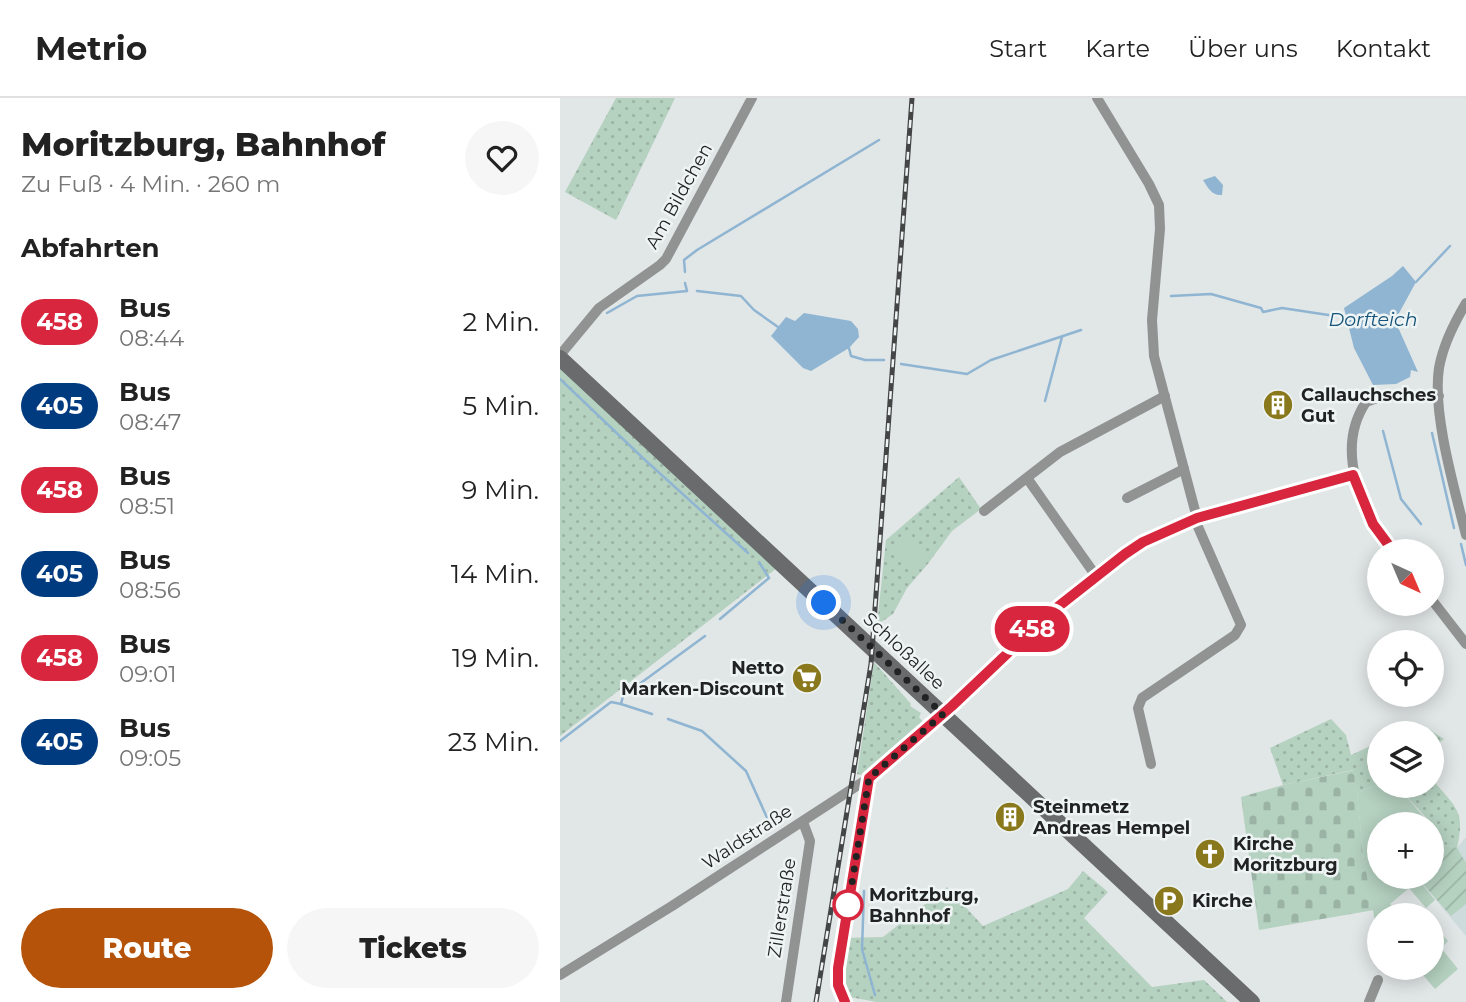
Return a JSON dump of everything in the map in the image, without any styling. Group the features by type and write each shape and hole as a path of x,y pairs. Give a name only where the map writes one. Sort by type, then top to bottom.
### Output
{"main road":[{"name":"Schloßallee","path":"560,356 1252,1002"}],"street":[{"name":"Am Bildchen","path":"560,356 599,308 666,258 752,98"},
{"path":"1097,98 1159,205 1160,229 1152,320 1154,356 1196,519 1241,625 1235,635 1142,698 1138,708 1151,764"},
{"path":"1466,303 1448,337 1439,371 1439,396 1447,453 1466,535"},
{"path":"984,511 1060,452 1165,396"},
{"path":"1384,539 1373,524 1353,475 1355,424 1366,402 1382,397 1439,396"},
{"path":"1127,498 1184,469"},
{"name":"Waldstraße","path":"560,975 869,778 943,714 1050,613 1143,542 1196,519 1353,475"},
{"path":"1027,478 1096,576"},
{"path":"1444,616 1466,645"},
{"path":"845,1002 838,985 838,968 869,778"},
{"name":"Zillerstraße","path":"786,1002 810,841 803,821"},
{"path":"1369,1002 1378,980"}],"shaded area":[{"path":"1466,837 1466,936 1444,910 1444,903 1439,903 1427,889 1444,889 1444,847 1457,848"}],"green space":[{"path":"616,98 675,98 616,220 565,192"},
{"path":"560,368 777,568 560,736"},
{"path":"959,477 981,509 952,531 907,588 893,614 877,625 886,540"},
{"path":"907,536 928,557 915,569 894,548"},
{"path":"874,662 910,706 921,713 919,717 923,722 877,766 873,765 861,775 857,774"},
{"path":"1331,719 1346,735 1351,755 1367,748 1367,789 1357,793 1353,770 1283,785 1270,748"},
{"path":"1355,770 1367,889 1370,889 1373,903 1367,903 1367,911 1259,930 1241,797"},
{"path":"1367,789 1367,798 1407,798 1420,812 1367,812 1367,876 1363,854 1357,793"},
{"path":"1444,793 1459,817 1457,848 1444,843 1444,812 1421,812 1408,798 1444,798"},
{"path":"1444,847 1457,848 1466,863 1466,904 1451,916 1444,908 1444,903 1440,903 1427,889 1444,889"},
{"path":"1083,871 1108,892 1084,918 1152,987 1204,980 1227,1002 877,1002 844,996 837,967 843,938 883,937 947,887 983,926 1068,889"},
{"path":"1369,889 1408,889 1391,903 1372,903"},
{"path":"1410,889 1426,889 1435,900 1432,903 1422,903"},
{"path":"1444,952 1458,969 1435,989 1427,980 1444,980"}],"water":[{"path":"1215,176 1223,185 1222,195 1213,193 1203,180"},
{"name":"Dorfteich","path":"1403,266 1416,282 1398,315 1397,325 1418,372 1411,370 1410,377 1396,384 1373,385 1354,348 1344,308"},
{"path":"804,313 851,321 858,329 859,337 849,348 811,371 803,368 771,336 786,317 795,321"}],"waterway":[{"path":"685,272 684,260 697,250 879,140"},
{"path":"1416,282 1450,246"},
{"path":"607,313 637,296 687,291 685,283"},
{"path":"697,291 741,296 754,310 778,327"},
{"path":"1171,296 1211,294 1261,308 1263,312 1282,308 1335,316"},
{"path":"901,364 967,374 991,360 1081,330"},
{"path":"1045,401 1062,337"},
{"path":"849,348 851,356 865,360 884,360"},
{"path":"560,379 748,553"},
{"path":"1383,431 1401,499 1421,524"},
{"path":"1432,433 1454,528"},
{"path":"1461,544 1466,565"},
{"path":"720,619 769,578 759,562"},
{"path":"560,741 611,702 621,704 623,696 705,636"},
{"path":"621,704 652,714"},
{"path":"668,719 702,731 746,771 769,822"},
{"path":"864,891 862,949 875,995"}],"railway":[{"path":"816,1002 871,664 912,98"}],"bus line":[{"name":"458","path":"845,1002 838,985 838,968 869,778 952,706 1050,613 1143,542 1197,518 1353,475 1373,524 1383,539"}],"place":[{"name":"Callauchsches Gut","path":"1278,405"},
{"name":"Netto Marken-Discount","path":"807,678"},
{"name":"Steinmetz Andreas Hempel","path":"1010,817"},
{"name":"Kirche Moritzburg","path":"1210,854"},
{"name":"Kirche","path":"1169,901"},
{"name":"Moritzburg, Bahnhof","path":"848,905"}],"route":[{"path":"824,603 943,714 869,778 847,914 848,905"}]}
